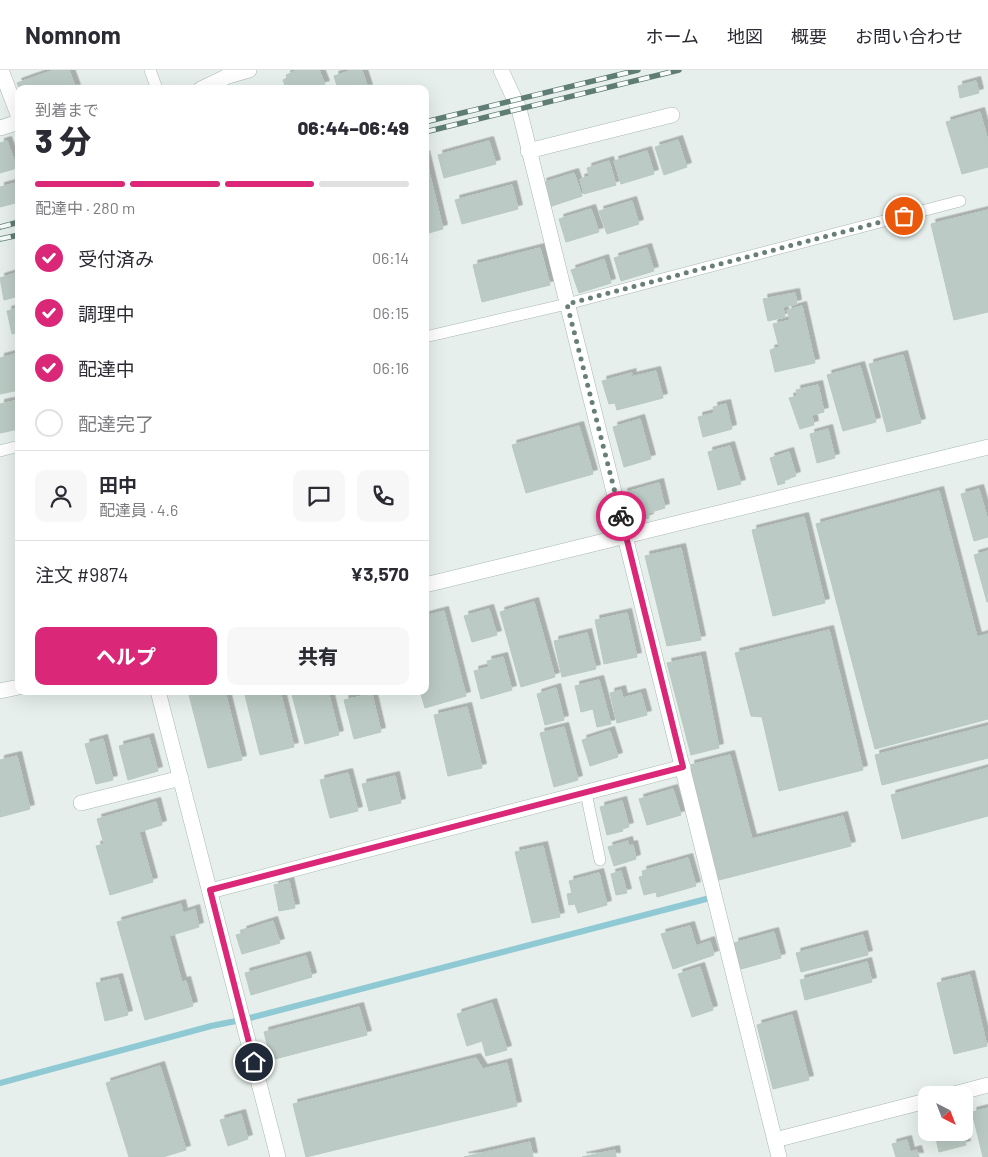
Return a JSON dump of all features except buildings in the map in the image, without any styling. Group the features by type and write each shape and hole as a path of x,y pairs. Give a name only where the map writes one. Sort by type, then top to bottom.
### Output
{"street":[{"path":"1,70 15,107"},
{"path":"210,85 228,76 249,70"},
{"path":"501,70 519,109 779,1157"},
{"path":"528,151 672,115"},
{"path":"0,128 15,123"},
{"path":"429,584 988,447"},
{"path":"0,691 15,688"},
{"path":"159,695 278,1157"},
{"path":"210,890 683,767"},
{"path":"81,803 181,778"},
{"path":"973,1089 988,1085"},
{"path":"775,1140 918,1103"}],"lane":[{"path":"150,70 155,85"},
{"path":"429,336 567,304 960,201"},
{"path":"0,450 15,447"},
{"path":"586,793 600,860"}],"waterway":[{"path":"0,1083 211,1026 246,1019 706,899"}],"railway":[{"path":"429,121 638,70"},
{"path":"429,131 679,70"},
{"path":"0,227 15,223"},
{"path":"0,239 15,236"}],"way so far":[{"path":"621,516 567,304 904,216"}],"route":[{"path":"254,1062 210,890 683,767 621,516"}]}
